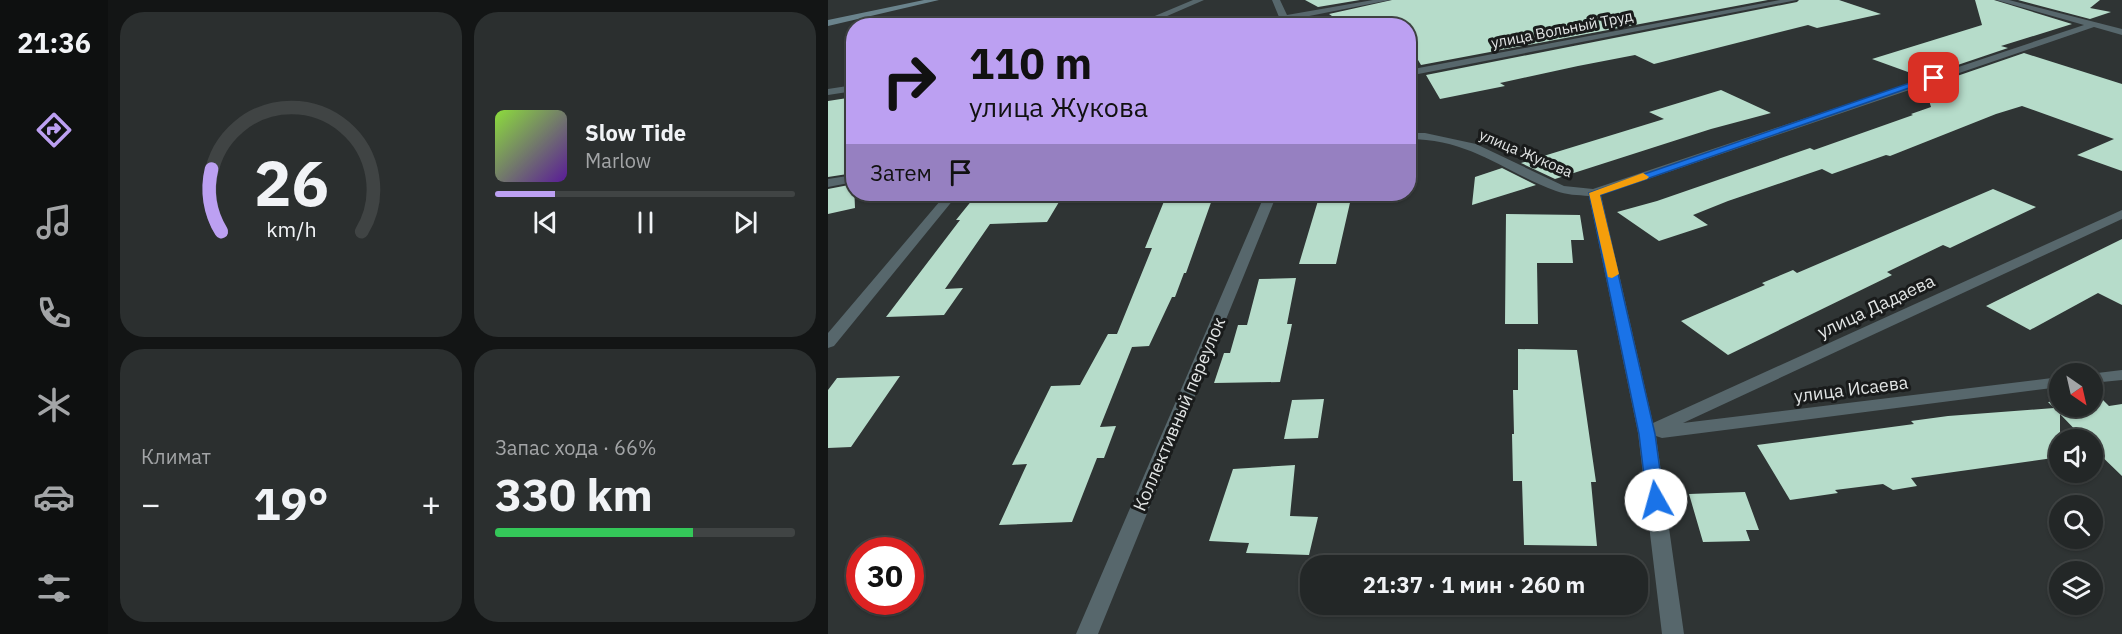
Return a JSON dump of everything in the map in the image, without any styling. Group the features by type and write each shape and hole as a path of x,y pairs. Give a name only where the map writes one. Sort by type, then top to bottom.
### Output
{"main road":[{"path":"851,18 935,0"},
{"path":"828,23 846,19"}],"street":[{"path":"1155,18 1200,0"},
{"path":"1276,0 1283,18"},
{"path":"1303,18 1386,0"},
{"name":"улица Вольный Труд","path":"1416,71 1793,0"},
{"path":"2000,0 2122,32"},
{"name":"улица Жукова","path":"1416,136 1472,146 1561,189 1594,193 2092,25"},
{"path":"828,92 846,89"},
{"path":"828,183 846,180"},
{"path":"1594,193 1647,434 1673,634"},
{"path":"830,339 946,201"},
{"name":"Коллективный переулок","path":"1087,634 1268,201"},
{"name":"улица Дадаева","path":"1647,434 2122,214"},
{"path":"2103,377 2122,375"},
{"name":"улица Исаева","path":"1647,434 2049,383"}],"building":[{"path":"1305,0 1360,0 1318,7"},
{"path":"1392,0 1768,0 1421,65 1416,57 1416,18 1335,18 1329,14"},
{"path":"1799,0 1839,0 1881,14 1817,28 1808,25 1654,64 1635,55 1500,83 1505,86 1440,99 1426,75 1797,2"},
{"path":"1975,0 1994,0 2072,24 2001,46 2008,48 1922,77 1919,69 1908,72 1872,59 1982,25"},
{"path":"2018,0 2100,0 2090,8 2111,12 2090,19"},
{"path":"2024,53 2122,84 2122,171 2077,155 2114,139 2022,106 1890,156 1886,155 1832,174 1822,169 1728,201 1693,215 1708,225 1659,241 1617,212 1657,201 1810,148 1814,150 1913,115 1911,114 1931,107 1925,87"},
{"path":"1721,90 1771,113 1711,129 1555,179 1521,163 1664,119 1649,112"},
{"path":"846,98 846,174 828,177 828,101"},
{"path":"1502,168 1536,185 1472,205 1475,177"},
{"path":"846,186 846,201 855,201 855,208 828,214 828,189"},
{"path":"1993,189 2036,207 1950,248 1943,245 1887,272 1892,275 1728,355 1681,321 1765,285 1762,283 1793,270 1797,273"},
{"path":"971,201 1060,201 1047,222 990,224 945,289 963,288 944,315 886,317 960,220 956,220"},
{"path":"1164,201 1212,201 1186,273 1149,346 1132,347 1100,427 1116,426 1104,458 1097,458 1072,522 999,525 1027,464 1012,465 1051,386 1080,385 1108,334 1117,334 1152,248 1145,248"},
{"path":"1318,201 1350,201 1336,264 1299,264"},
{"path":"1506,214 1580,215 1584,240 1571,240 1573,263 1537,263 1538,324 1505,324"},
{"path":"2122,239 2122,305 2098,293 2030,330 1986,306"},
{"path":"1296,278 1287,324 1292,324 1280,382 1214,383 1224,353 1230,353 1238,325 1247,325 1259,279"},
{"path":"1518,349 1577,350 1596,482 1591,482 1597,546 1524,545 1522,481 1513,481 1513,390 1518,390"},
{"path":"900,376 851,447 828,448 828,390 837,378"},
{"path":"1324,399 1318,438 1284,439 1292,400"},
{"path":"2103,400 2109,406 2122,404 2122,476 2103,458 2103,429 2074,429 2063,417 2103,417"},
{"path":"2049,408 2049,417 2060,417 2060,429 2049,429 2049,459 1911,478 1917,486 1893,490 1883,484 1835,490 1838,493 1790,500 1757,445 1914,424 1911,421"},
{"path":"1295,465 1290,516 1318,517 1309,555 1246,553 1249,543 1209,541 1233,469"},
{"path":"1745,492 1759,530 1746,530 1750,541 1703,542 1689,494"}],"slow traffic":[{"path":"1612,274 1594,193 1643,177"}],"route":[{"path":"1656,500 1647,434 1594,193 1934,78"}]}
